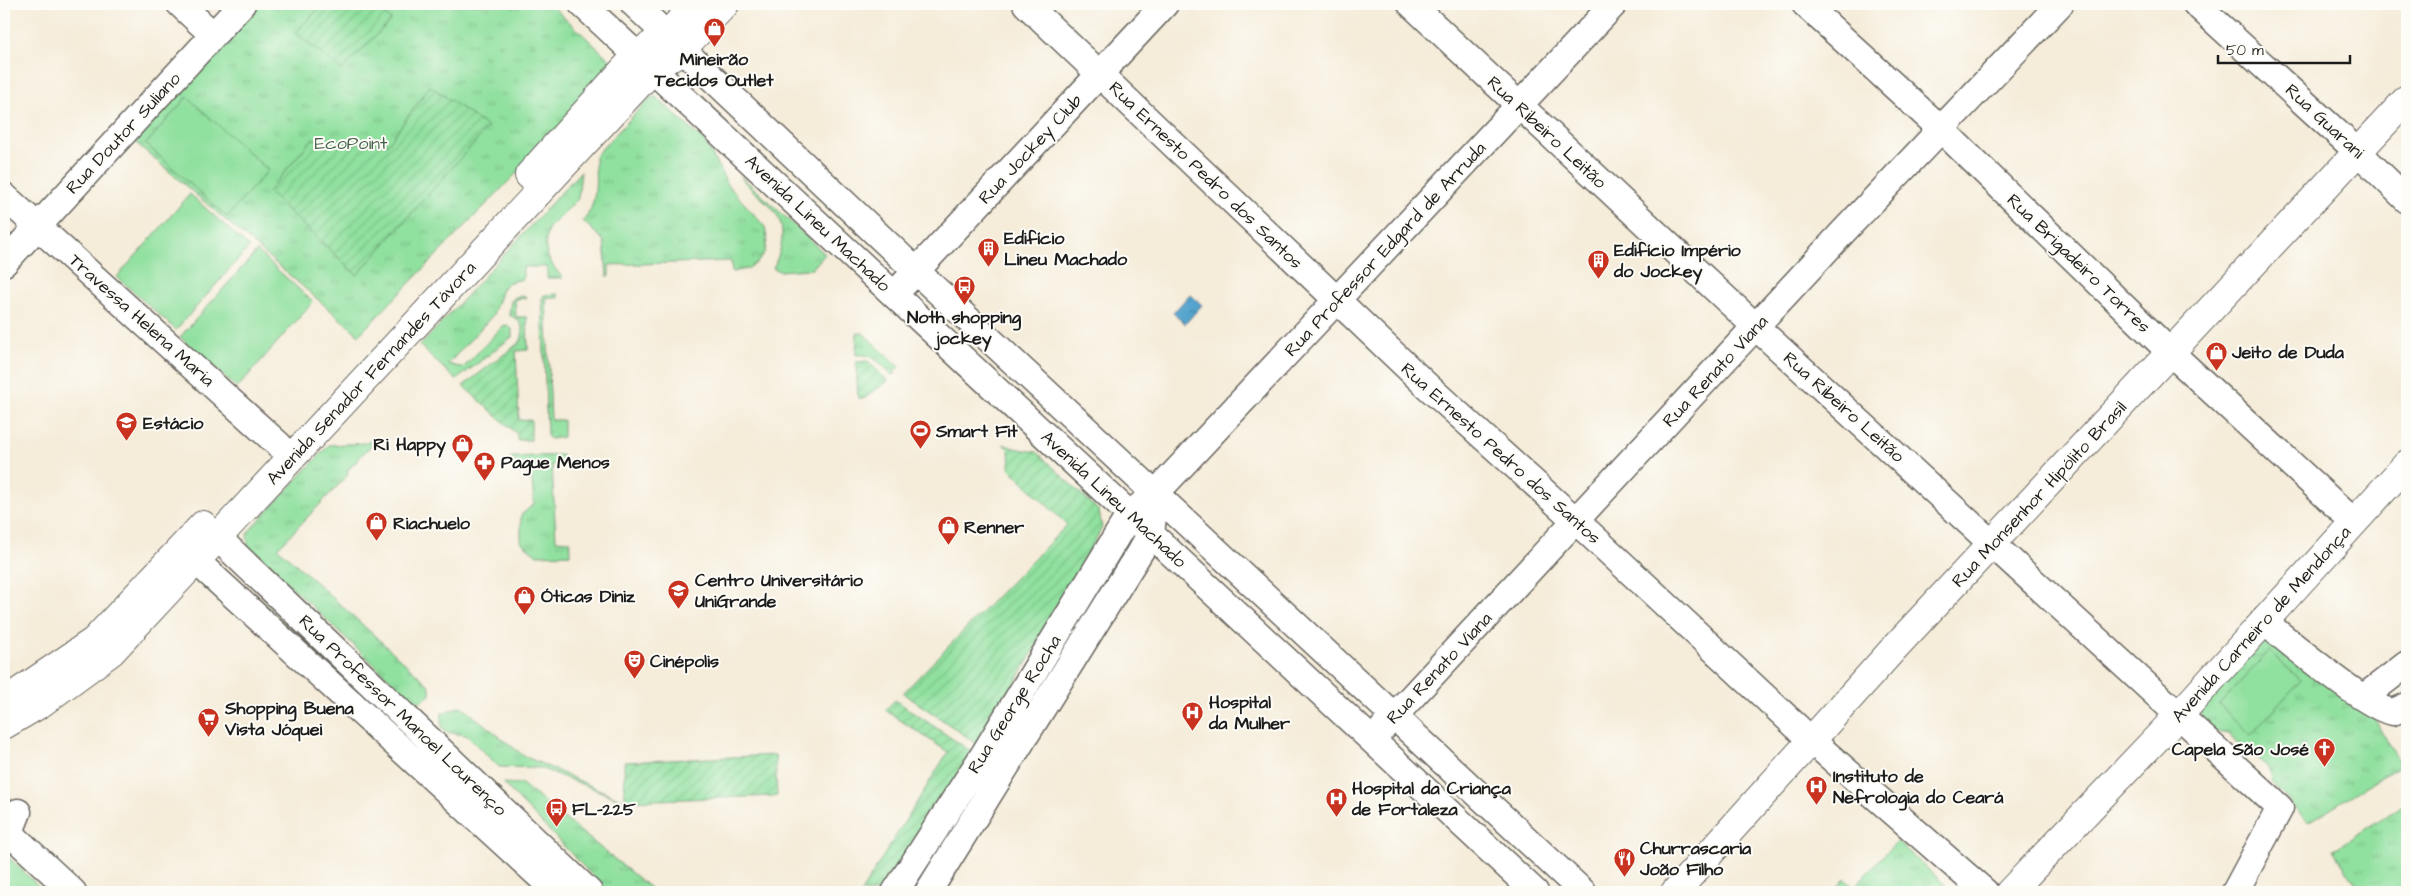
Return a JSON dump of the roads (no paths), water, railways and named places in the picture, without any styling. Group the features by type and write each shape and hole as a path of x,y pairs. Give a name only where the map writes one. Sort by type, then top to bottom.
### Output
{"main road":[{"name":"Avenida Senador Fernandes Távora","path":"675,41 696,4"},
{"name":"Avenida Senador Fernandes Távora","path":"4,725 40,704 112,652 189,554 279,445 646,62 724,4"},
{"name":"Avenida Senador Fernandes Távora","path":"4,702 94,641 189,554 218,538 646,62"},
{"name":"Rua Monsenhor Hipólito Brasil","path":"1675,892 1898,645 2407,99"},
{"name":"Avenida Carneiro de Mendonça","path":"2010,892 2179,715 2407,464"}],"street":[{"path":"180,4 213,35"},
{"name":"Rua Doutor Suliano","path":"4,262 242,4"},
{"name":"Avenida Lineu Machado","path":"582,4 1536,892"},
{"name":"Avenida Lineu Machado","path":"634,4 916,271 1583,892"},
{"name":"Rua Ernesto Pedro dos Santos","path":"1026,4 1336,301 1812,741 1985,892"},
{"name":"Rua Jockey Club","path":"895,294 1165,4"},
{"name":"Rua Ribeiro Leitão","path":"1411,4 1756,327 1994,543 2280,808 2235,892"},
{"name":"Rua Professor Edgard de Arruda","path":"1130,514 1155,494 1614,4"},
{"name":"Rua Brigadeiro Torres","path":"1804,4 1941,129 2171,353 2354,522"},
{"name":"Rua Renato Viana","path":"1372,741 1575,520 2060,4"},
{"name":"Rua Guarani","path":"2196,4 2358,152 2407,200"},
{"name":"Travessa Helena Maria","path":"4,196 279,445"},
{"path":"1151,534 1155,494"},
{"name":"Rua George Rocha","path":"895,892 984,754 1130,514"},
{"name":"Rua George Rocha","path":"928,892 1151,534"},
{"name":"Rua Professor Manoel Lourenço","path":"218,538 557,892"},
{"name":"Rua Professor Manoel Lourenço","path":"189,554 408,737 589,892"},
{"path":"2263,621 2322,668 2389,712 2398,711 2407,706"},
{"path":"2364,697 2407,664"},
{"path":"1336,707 1358,682"},
{"path":"1423,787 1444,763"},
{"path":"18,812 12,827 13,836 73,892"}],"water":[{"path":"1190,294 1202,305 1185,324 1173,313"}],"place":[{"name":"Mineirão Tecidos Outlet","path":"714,48"},
{"name":"Edifício Lineu Machado","path":"988,267"},
{"name":"Edifício Império do Jockey","path":"1598,279"},
{"name":"Noth shopping jockey","path":"964,306"},
{"name":"Jeito de Duda","path":"2216,371"},
{"name":"Estácio","path":"127,442"},
{"name":"Smart Fit","path":"920,450"},
{"name":"Ri Happy","path":"462,463"},
{"name":"Pague Menos","path":"485,481"},
{"name":"Riachuelo","path":"377,542"},
{"name":"Renner","path":"948,546"},
{"name":"Centro Universitário UniGrande","path":"679,609"},
{"name":"Óticas Diniz","path":"525,615"},
{"name":"Cinépolis","path":"634,680"},
{"name":"Hospital da Mulher","path":"1193,731"},
{"name":"Shopping Buena Vista Jóquei","path":"209,737"},
{"name":"Capela São José","path":"2325,768"},
{"name":"Instituto de Nefrologia do Ceará","path":"1817,805"},
{"name":"Hospital da Criança de Fortaleza","path":"1336,817"},
{"name":"FL-225","path":"556,828"},
{"name":"Churrascaria João Filho","path":"1624,877"}],"park label":[{"name":"EcoPoint","path":"351,143"}]}
